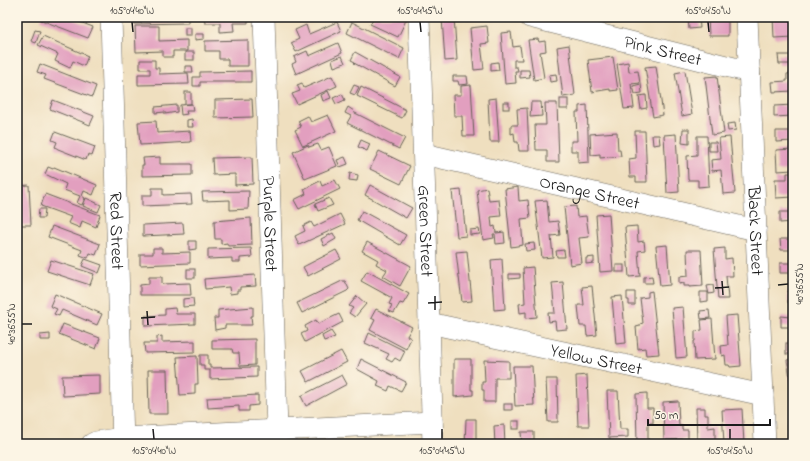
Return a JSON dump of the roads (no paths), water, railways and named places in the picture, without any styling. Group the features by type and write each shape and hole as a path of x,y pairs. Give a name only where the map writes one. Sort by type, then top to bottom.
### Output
{"street":[{"name":"Red Street","path":"111,17 123,441"},
{"name":"Purple Street","path":"264,17 277,430"},
{"name":"Green Street","path":"419,17 433,444"},
{"name":"Pink Street","path":"530,17 750,72"},
{"name":"Black Street","path":"747,17 765,444"},
{"name":"Orange Street","path":"424,154 756,230"},
{"name":"Yellow Street","path":"429,323 763,395"},
{"path":"92,444 96,442 277,430 432,422"}]}
